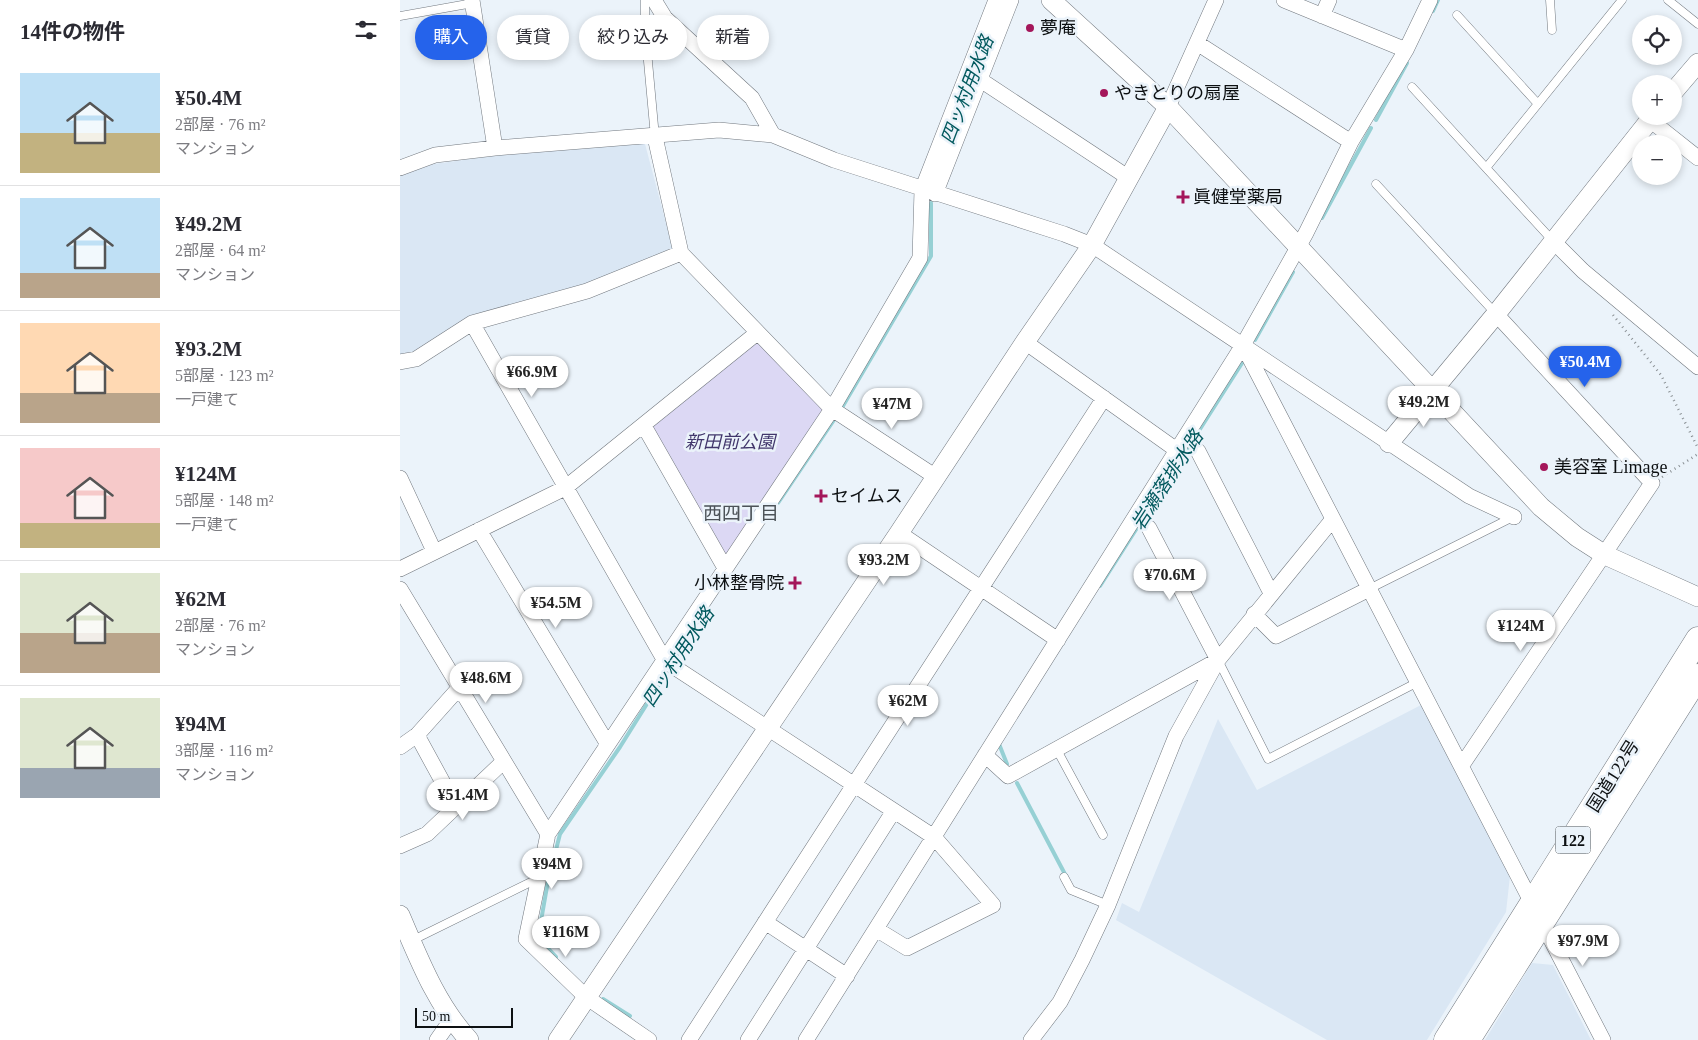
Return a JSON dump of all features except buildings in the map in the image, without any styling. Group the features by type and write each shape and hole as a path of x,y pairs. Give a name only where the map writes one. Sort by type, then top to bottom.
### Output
{"highway":[{"name":"国道122号","path":"1468,1040 1538,913 1698,639"},
{"name":"国道122号","path":"1446,1040 1538,913 1698,676"}],"street":[{"path":"654,0 665,18 752,98 773,135"},
{"path":"649,1040 586,997 526,939 548,834 607,743 832,409 920,258 928,192 996,0"},
{"path":"928,192 979,79 1011,0"},
{"path":"1051,0 1168,107 1434,390 1541,507 1577,537 1605,555 1698,597"},
{"path":"558,1040 1025,342 1092,246 1168,107 1216,0"},
{"path":"1284,0 1406,50"},
{"path":"1322,16 1329,0"},
{"path":"806,1040 1243,345 1298,246 1351,142 1406,50 1430,0"},
{"path":"472,2 495,148"},
{"path":"1197,43 1351,142"},
{"path":"1682,82 1698,63"},
{"path":"979,79 1129,178"},
{"path":"1389,443 1496,314 1645,125"},
{"path":"1659,125 1698,158"},
{"path":"400,168 435,155 495,148 655,137 719,130 773,135 834,160 928,192 1064,234 1092,246 1469,496 1514,516"},
{"path":"655,137 681,253 832,409 936,477"},
{"path":"1553,241 1584,271 1698,368"},
{"path":"400,362 416,359 472,323 587,290 681,253"},
{"path":"1462,765 1652,483 1496,314"},
{"path":"472,323 664,661 934,838 993,905 907,948 876,929"},
{"path":"400,569 565,488 757,333"},
{"path":"1025,342 1178,451"},
{"path":"1243,345 1603,1040"},
{"path":"689,1040 1104,398"},
{"path":"644,426 725,568"},
{"path":"1198,451 1271,593"},
{"path":"400,478 434,551"},
{"path":"1031,1040 1060,1002 1108,905 1176,736 1218,660 1333,519"},
{"path":"1149,528 1218,660"},
{"path":"479,530 607,743"},
{"path":"899,533 1058,640"},
{"path":"400,589 548,834"},
{"path":"1254,614 1276,636 1370,589"},
{"path":"986,755 1008,776 1218,660"},
{"path":"400,747 417,735 459,688"},
{"path":"417,735 447,790 461,803"},
{"path":"400,846 427,834 503,762"},
{"path":"748,1040 893,812"},
{"path":"400,915 424,972 451,1020 469,1040"},
{"path":"765,922 847,976"},
{"path":"437,1040 451,1020"}],"lane":[{"path":"645,0 645,30 655,137"},
{"path":"1550,0 1552,30"},
{"path":"1486,168 1622,0"},
{"path":"1668,0 1698,24"},
{"path":"400,16 472,2"},
{"path":"1457,15 1538,104"},
{"path":"1412,87 1553,241"},
{"path":"1376,184 1496,314"},
{"path":"1370,589 1514,516"},
{"path":"1218,660 1268,759 1418,682"},
{"path":"1057,750 1103,835"},
{"path":"411,941 539,878"},
{"path":"1064,878 1071,890 1108,905"}],"path":[{"path":"1612,314 1661,375 1698,448"},
{"path":"1652,483 1698,454"}],"shaded area":[{"path":"645,144 674,253 400,359 400,175 434,164 529,151"},
{"path":"1421,705 1510,876 1506,912 1427,1040 1327,1040 1116,920 1122,903 1139,912 1218,719 1257,790"},
{"path":"1532,963 1553,965 1591,1040 1485,1040"}],"green space":[{"name":"新田前公園","path":"757,333 832,409 725,568 644,426"}],"waterway":[{"name":"岩瀬落排水路","path":"1433,11 1438,0"},
{"name":"岩瀬落排水路","path":"1376,120 1407,63"},
{"name":"岩瀬落排水路","path":"1322,218 1371,128"},
{"name":"四ッ村用水路","path":"840,411 931,256 931,203"},
{"name":"岩瀬落排水路","path":"1255,340 1293,272"},
{"name":"岩瀬落排水路","path":"1100,586 1244,360"},
{"name":"四ッ村用水路","path":"778,503 836,417"},
{"name":"四ッ村用水路","path":"674,661 685,641"},
{"name":"四ッ村用水路","path":"556,957 538,938 548,881 560,834 620,747 670,667"},
{"name":"岩瀬落排水路","path":"999,744 1007,764"},
{"name":"岩瀬落排水路","path":"1017,783 1067,878"},
{"name":"四ッ村用水路","path":"603,999 630,1016"}],"place":[{"name":"夢庵","path":"1030,28"},
{"name":"やきとりの扇屋","path":"1104,93"},
{"name":"眞健堂薬局","path":"1183,197"},
{"name":"美容室 Limage","path":"1544,467"},
{"name":"セイムス","path":"821,496"},
{"name":"小林整骨院","path":"795,583"}],"district":[{"name":"西四丁目","path":"741,513"}]}
